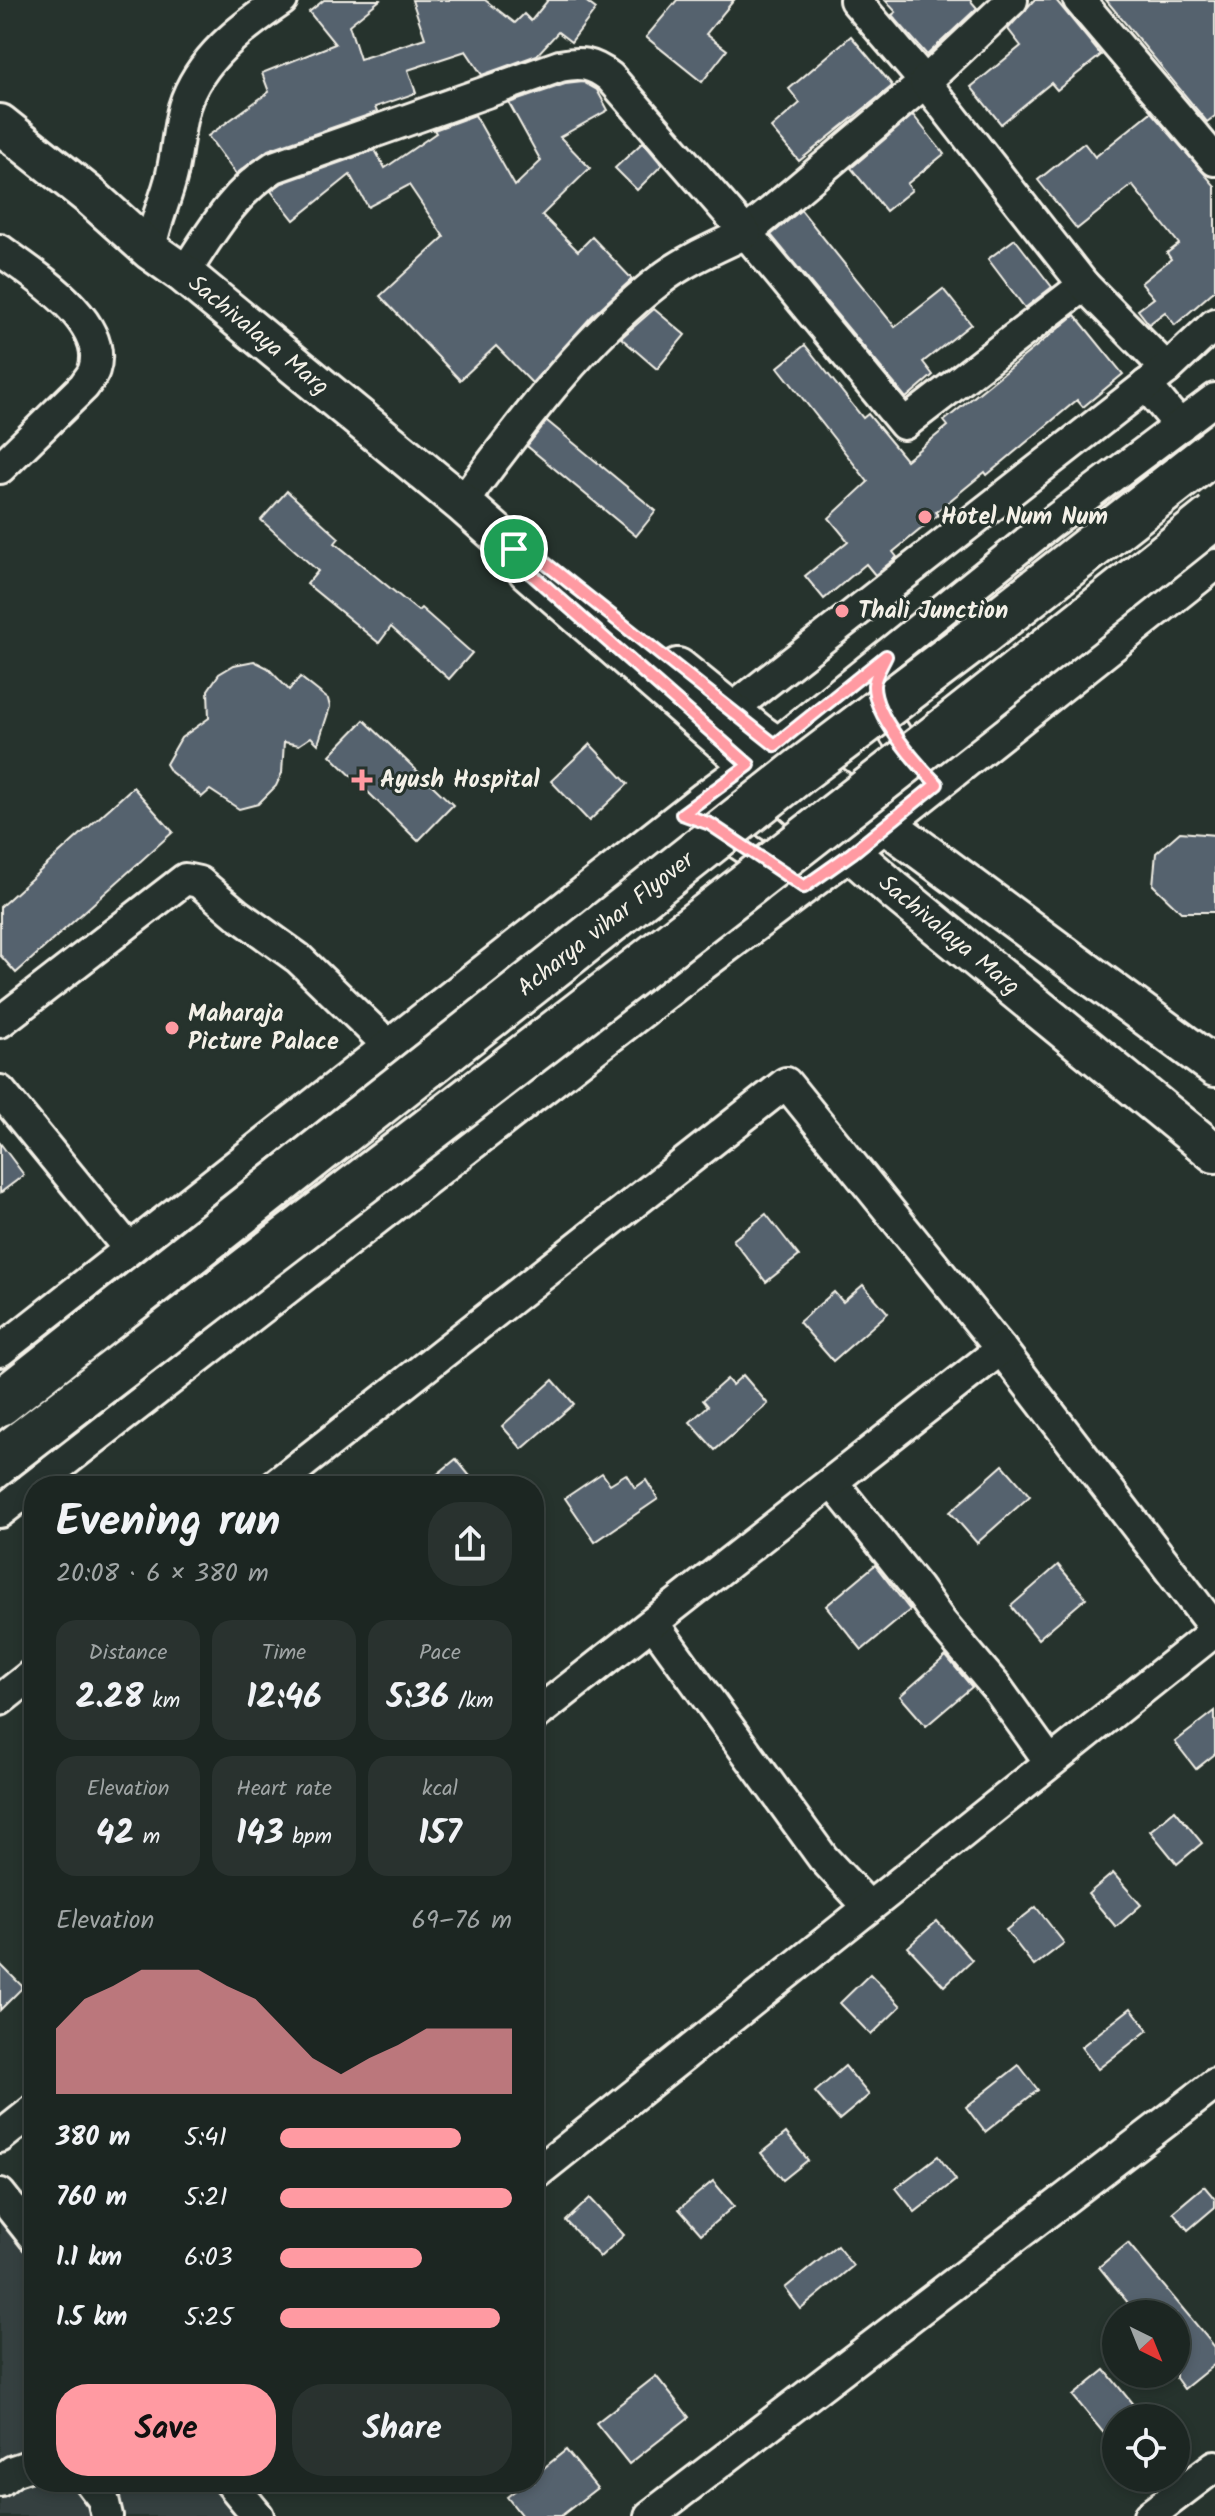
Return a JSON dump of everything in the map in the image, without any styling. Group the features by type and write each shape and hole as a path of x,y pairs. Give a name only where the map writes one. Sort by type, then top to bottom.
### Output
{"highway":[{"name":"Acharya vihar Flyover","path":"0,1403 801,770 973,640 1198,438"},
{"path":"0,1460 785,855 1215,516"}],"main road":[{"name":"Sachivalaya Marg","path":"0,124 462,503 514,549 528,571 762,755"},
{"name":"Sachivalaya Marg","path":"514,549 535,555 731,710 762,755 852,853 1215,1153"},
{"path":"762,755 886,824 1215,1067"}],"street":[{"path":"150,250 154,224 172,173 184,106 198,76 220,47 282,0"},
{"path":"855,0 925,82 1084,285 1156,377 1198,438"},
{"path":"462,503 531,410 617,316 662,278 746,233 925,82 1012,0"},
{"path":"1079,0 1215,160"},
{"path":"184,274 221,216 254,179 274,167 530,76 582,62 597,67 610,77 746,233 904,424 1084,285"},
{"path":"0,250 50,288 85,322 95,356 94,370 84,386 0,468"},
{"path":"731,710 1156,377 1215,324"},
{"path":"0,1351 682,814 762,755 1048,525 1198,438 1215,399"},
{"path":"46,1476 937,784 1209,580"},
{"path":"886,656 876,678 876,697 915,762 937,784"},
{"path":"682,814 710,824 804,887"},
{"path":"0,1022 185,879 199,882 238,915 298,958 388,1045"},
{"path":"287,1476 786,1083 1001,1349 1215,1630 544,2167"},
{"path":"0,1091 129,1249"},
{"path":"544,1708 1001,1349"},
{"path":"832,1482 941,1622 997,1688 1050,1762"},
{"path":"0,1512 24,1493"},
{"path":"653,1623 823,1858 869,1907"},
{"path":"0,1700 24,1681"},
{"path":"650,2516 1215,2084"},
{"path":"0,2137 24,2118"},
{"path":"0,2194 24,2224"},
{"path":"1149,2516 1215,2466"},
{"path":"1,2478 24,2467"},
{"path":"98,2492 103,2499 107,2516"},
{"path":"238,2492 258,2516"}],"shaded area":[{"path":"0,2186 24,2216 24,2492 249,2492 269,2516 0,2516"}],"building":[{"path":"324,0 380,0 349,25 360,59 425,38 412,0 485,0 515,23 524,14 531,21 548,0 584,0 596,9 571,42 558,32 537,55 482,75 466,51 408,70 416,93 375,107 377,112 268,150 236,174 208,136 269,92 262,73 335,44 309,12"},
{"path":"677,0 734,0 706,34 727,50 702,82 646,37"},
{"path":"885,0 970,0 977,8 927,55 892,15 896,12"},
{"path":"1034,0 1056,0 1101,55 1057,90 1051,83 1001,124 971,87 1021,46 1008,29"},
{"path":"1106,0 1215,0 1215,116 1207,122"},
{"path":"851,36 892,85 799,161 771,128 800,103 789,89"},
{"path":"583,82 597,90 608,110 560,137 590,168 542,215 578,251 592,237 632,279 591,317 532,383 496,346 460,380 380,296 444,237 409,185 368,207 350,175 294,220 271,191 282,183 375,150 385,168 436,133 434,130 475,115 515,186 541,161 509,103 565,84"},
{"path":"1151,112 1215,186 1215,290 1175,325 1165,312 1149,324 1138,310 1154,298 1141,283 1171,259 1167,253 1179,244 1132,185 1077,229 1038,180 1084,143 1095,157"},
{"path":"913,115 944,154 907,184 912,190 886,211 851,168"},
{"path":"643,142 662,165 637,190 615,168"},
{"path":"801,210 895,327 943,289 971,324 923,362 933,375 906,398 771,235"},
{"path":"1015,239 1052,287 1025,308 988,259"},
{"path":"654,309 685,335 657,369 621,338"},
{"path":"1075,315 1123,374 1083,407 1077,400 987,475 985,472 893,552 897,557 875,575 866,564 824,599 805,576 848,541 829,518 868,482 778,367 805,345 863,418 868,414 906,460 948,426 944,421"},
{"path":"547,421 656,511 636,536 527,446"},
{"path":"287,491 339,538 335,543 418,611 421,608 472,653 449,679 391,627 379,643 307,584 318,571 261,520"},
{"path":"254,661 268,668 289,690 300,677 328,699 330,707 318,744 311,737 299,745 284,742 282,773 276,786 258,804 239,809 210,790 202,797 171,772 166,764 181,738 209,718 208,690 219,674 234,665"},
{"path":"364,720 453,805 418,841 330,755"},
{"path":"590,744 628,784 589,821 551,781"},
{"path":"133,787 173,832 16,973 0,955 0,907"},
{"path":"1180,832 1215,835 1215,912 1181,912 1153,885 1156,853"},
{"path":"0,1143 24,1175 0,1193"},
{"path":"766,1214 799,1256 766,1282 733,1240"},
{"path":"863,1285 888,1313 833,1361 799,1322 834,1292 843,1302"},
{"path":"743,1375 768,1404 715,1450 690,1422 708,1406 703,1400 727,1379 732,1385"},
{"path":"553,1380 574,1404 522,1449 502,1426"},
{"path":"456,1459 470,1476 435,1476"},
{"path":"1003,1465 1030,1496 977,1543 950,1512"},
{"path":"602,1473 610,1484 626,1474 635,1488 646,1480 658,1499 595,1542 565,1498"},
{"path":"875,1565 910,1610 862,1650 826,1606"},
{"path":"1058,1565 1086,1598 1038,1639 1011,1606"},
{"path":"946,1656 972,1687 926,1726 900,1696"},
{"path":"1215,1711 1215,1754 1196,1769 1175,1742"},
{"path":"1175,1810 1202,1843 1177,1864 1150,1831"},
{"path":"1113,1873 1141,1905 1116,1927 1088,1894"},
{"path":"1036,1907 1064,1943 1034,1966 1006,1930"},
{"path":"937,1921 972,1960 944,1986 908,1947"},
{"path":"0,1964 23,1987 0,2010"},
{"path":"870,1974 901,2006 871,2035 840,2003"},
{"path":"1131,2008 1148,2030 1098,2069 1081,2047"},
{"path":"1019,2065 1038,2090 985,2132 966,2107"},
{"path":"845,2066 869,2095 839,2120 815,2092"},
{"path":"786,2133 808,2160 783,2180 761,2153"},
{"path":"938,2156 956,2180 915,2212 896,2188"},
{"path":"713,2181 734,2206 701,2234 679,2209"},
{"path":"1204,2186 1215,2199 1215,2207 1188,2230 1173,2212"},
{"path":"590,2198 624,2235 600,2257 566,2221"},
{"path":"1128,2243 1176,2300 1126,2300 1099,2267"},
{"path":"837,2246 853,2266 801,2309 785,2288"},
{"path":"1190,2317 1215,2347 1215,2364 1190,2384"},
{"path":"1102,2372 1102,2388 1120,2388 1133,2404 1102,2404 1102,2431 1073,2396"},
{"path":"656,2376 689,2417 629,2464 596,2423"},
{"path":"566,2450 597,2488 561,2516 522,2516 507,2497 513,2492 544,2492 544,2468"}],"place":[{"name":"Hotel Num Num","path":"925,517"},
{"name":"Thali Junction","path":"842,611"},
{"name":"Ayush Hospital","path":"362,780"},
{"name":"Maharaja Picture Palace","path":"172,1028"}],"route":[{"path":"514,549 535,555 775,745 886,656 874,686 876,697 915,762 937,784 852,853 804,887 710,824 682,814 749,765 690,710 528,571 514,549"}]}
